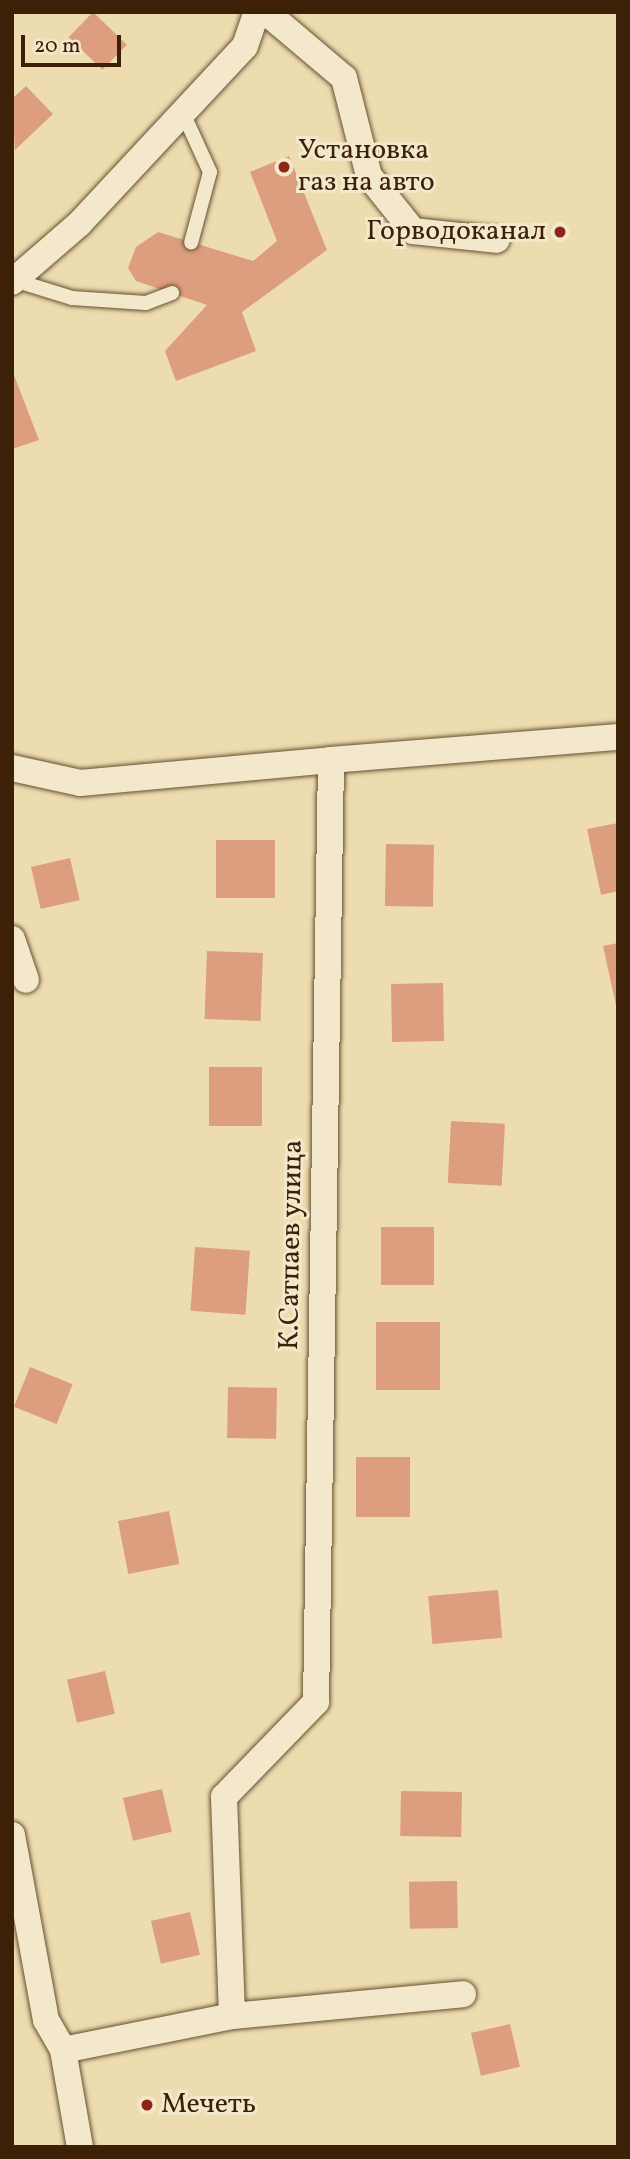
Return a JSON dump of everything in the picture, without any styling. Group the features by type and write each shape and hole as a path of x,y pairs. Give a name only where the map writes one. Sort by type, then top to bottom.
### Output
{"street":[{"path":"13,281 79,224 245,46 257,12"},
{"path":"267,12 344,78 369,176 413,231 497,240"},
{"path":"12,768 80,783 618,737"},
{"name":"К.Сатпаев улица","path":"232,2016 223,1797 316,1702 331,760"},
{"path":"12,939 26,981"},
{"path":"12,1835 46,2020 63,2050 80,2147"},
{"path":"63,2050 232,2016 463,1994"}],"lane":[{"path":"183,113 210,172 191,243"},
{"path":"13,281 72,298 146,303 172,293"}],"building":[{"path":"93,12 127,45 102,70 69,37"},
{"path":"26,86 53,114 15,150 12,99"},
{"path":"289,156 327,250 242,312 256,351 176,381 165,351 207,305 136,281 128,268 136,247 158,232 253,261 277,241 250,172"},
{"path":"12,370 39,440 12,449"},
{"path":"618,823 618,891 601,895 587,829"},
{"path":"216,840 275,840 275,898 216,898"},
{"path":"386,844 434,845 433,907 385,906"},
{"path":"70,858 80,900 41,909 31,867"},
{"path":"618,943 618,1010 617,1010 603,946"},
{"path":"207,951 263,953 261,1021 205,1019"},
{"path":"443,983 444,1041 392,1042 391,984"},
{"path":"209,1067 262,1067 262,1126 209,1126"},
{"path":"451,1121 505,1124 502,1186 448,1183"},
{"path":"381,1227 434,1227 434,1285 381,1285"},
{"path":"195,1247 250,1251 245,1315 191,1311"},
{"path":"376,1322 440,1322 440,1390 376,1390"},
{"path":"30,1367 73,1384 57,1424 14,1407"},
{"path":"228,1387 277,1388 276,1439 227,1438"},
{"path":"356,1457 410,1457 410,1517 356,1517"},
{"path":"169,1511 179,1564 128,1574 118,1521"},
{"path":"498,1590 502,1638 432,1644 428,1596"},
{"path":"105,1671 115,1714 77,1723 67,1680"},
{"path":"162,1789 172,1832 133,1841 123,1798"},
{"path":"401,1791 462,1792 461,1837 400,1836"},
{"path":"457,1881 458,1928 410,1929 409,1882"},
{"path":"190,1912 200,1955 161,1964 151,1921"},
{"path":"510,2024 520,2067 481,2076 471,2033"}],"place":[{"name":"Установка газ на авто","path":"284,167"},
{"name":"Горводоканал","path":"560,232"},
{"name":"Мечеть","path":"147,2105"}]}
